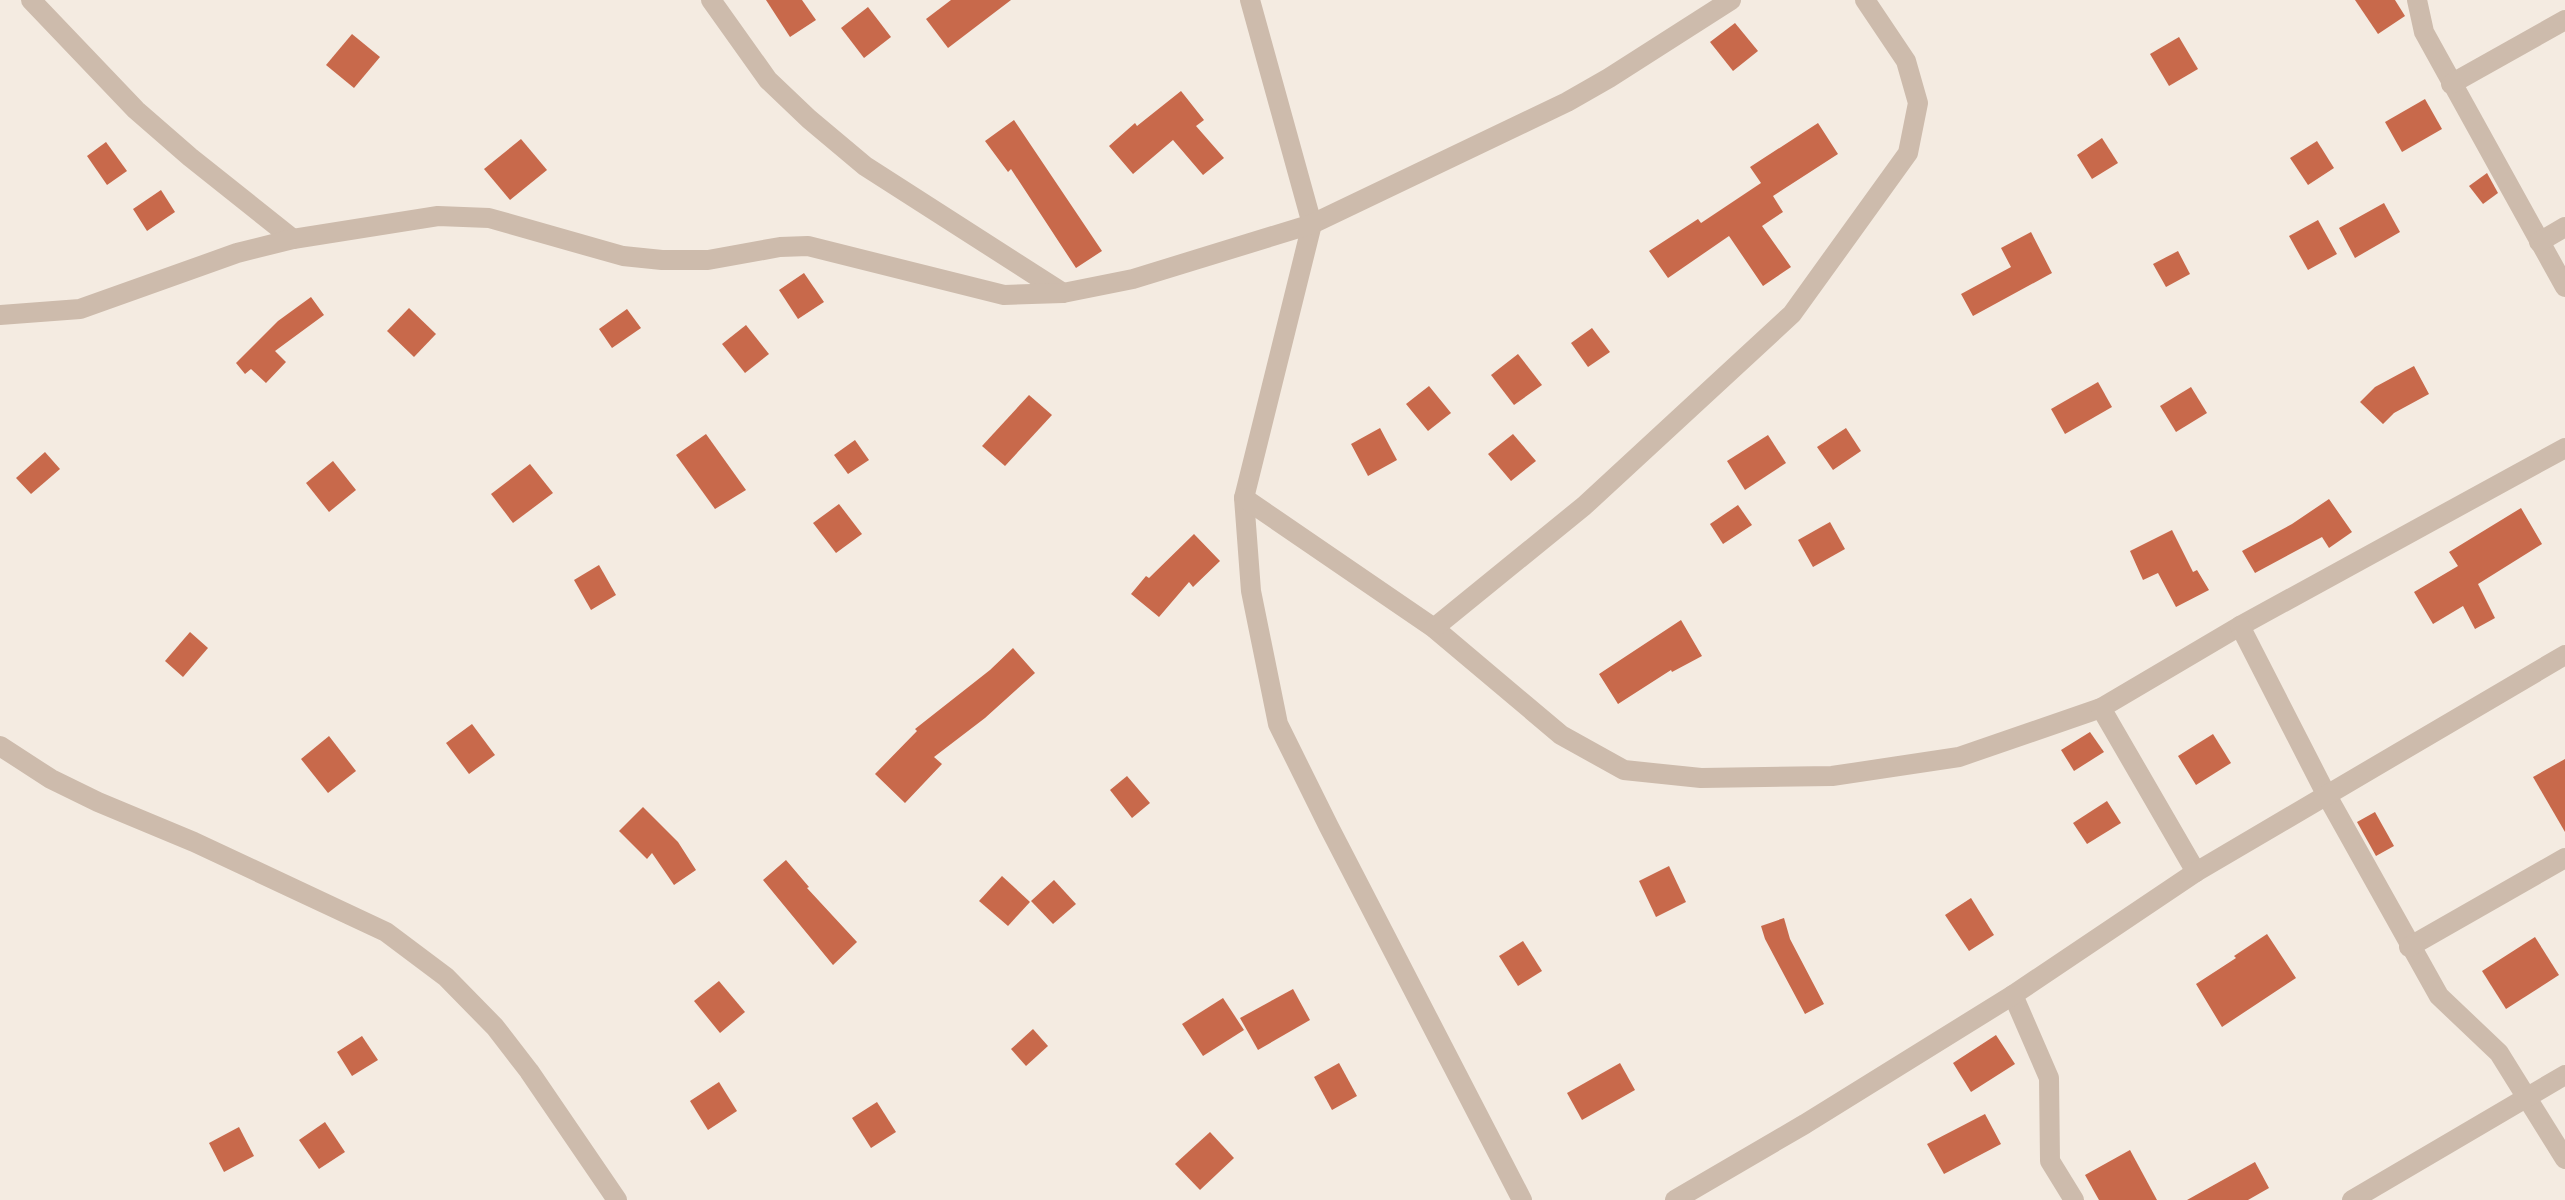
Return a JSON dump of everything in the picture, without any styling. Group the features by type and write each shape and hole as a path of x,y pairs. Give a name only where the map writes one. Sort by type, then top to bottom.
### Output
{"street":[{"path":"31,0 136,110 293,239"},
{"path":"711,0 768,80 820,129 865,166 1063,293"},
{"path":"1250,0 1312,224 1244,498 1251,591 1278,724 1522,1200"},
{"path":"0,315 80,309 237,253 293,239 438,216 489,218 623,256 708,260 780,247 808,246 1004,295 1063,293 1133,279 1312,224 1567,102 1731,0"},
{"path":"1434,628 1584,506 1792,314 1908,153 1918,103 1906,61 1865,0"},
{"path":"2417,0 2424,32 2565,287"},
{"path":"2451,84 2565,20"},
{"path":"2539,242 2565,227"},
{"path":"1244,498 1434,628 1561,735 1624,770 1701,778 1832,776 1959,757 2101,708 2240,626 2565,448"},
{"path":"2240,626 2409,947 2439,996 2499,1053 2565,1159"},
{"path":"1675,1200 1805,1124 2013,995 2196,872 2565,655"},
{"path":"2101,708 2196,872"},
{"path":"0,746 51,779 98,802 194,842 386,932 446,977 495,1027 529,1071 617,1200"},
{"path":"2409,947 2565,858"},
{"path":"2013,995 2049,1078 2050,1161 2074,1200"},
{"path":"2352,1200 2565,1075"}],"building":[{"path":"766,0 802,0 816,20 790,37"},
{"path":"951,0 1011,0 948,48 926,19"},
{"path":"2355,0 2395,0 2405,16 2378,34"},
{"path":"868,7 891,37 864,58 841,28"},
{"path":"1735,23 1758,51 1733,71 1710,42"},
{"path":"352,34 380,57 354,88 326,65"},
{"path":"2179,37 2198,69 2169,86 2150,54"},
{"path":"1181,91 1204,120 1196,126 1224,158 1203,175 1173,140 1133,174 1109,146 1135,123 1137,126"},
{"path":"2425,99 2442,129 2402,152 2385,122"},
{"path":"1014,120 1102,251 1076,268 1011,169 1008,172 985,141"},
{"path":"1818,123 1838,154 1773,196 1783,212 1762,226 1791,267 1763,286 1729,236 1668,278 1649,251 1698,219 1701,223 1761,183 1750,167"},
{"path":"2102,138 2118,163 2092,179 2077,155"},
{"path":"521,139 547,170 510,200 484,169"},
{"path":"2317,141 2334,168 2308,185 2290,158"},
{"path":"106,142 127,171 107,185 87,156"},
{"path":"2487,173 2498,193 2483,204 2469,186"},
{"path":"161,190 175,212 147,231 133,209"},
{"path":"2384,203 2400,232 2355,258 2339,228"},
{"path":"2318,220 2337,254 2308,270 2289,236"},
{"path":"2031,232 2052,273 1973,316 1961,294 2011,267 2001,248"},
{"path":"2178,251 2190,274 2166,287 2153,264"},
{"path":"804,273 824,302 798,319 779,290"},
{"path":"311,297 324,315 275,351 286,362 266,383 251,369 245,374 236,363 278,321"},
{"path":"409,308 436,334 414,357 387,331"},
{"path":"627,309 641,328 612,348 599,329"},
{"path":"746,325 769,354 745,373 722,344"},
{"path":"1592,328 1610,352 1588,367 1571,343"},
{"path":"1518,354 1542,385 1514,405 1491,375"},
{"path":"2414,366 2429,394 2394,413 2383,424 2360,402 2375,387"},
{"path":"2098,382 2112,407 2065,434 2051,409"},
{"path":"1429,386 1451,413 1428,431 1406,404"},
{"path":"2191,387 2207,413 2176,432 2160,406"},
{"path":"1029,395 1052,415 1005,466 982,446"},
{"path":"1380,428 1397,460 1368,476 1351,444"},
{"path":"1846,428 1861,451 1833,470 1817,447"},
{"path":"706,434 746,490 715,509 676,455"},
{"path":"1513,434 1536,461 1511,481 1488,454"},
{"path":"1768,435 1786,463 1745,490 1727,461"},
{"path":"855,440 869,460 848,474 834,455"},
{"path":"45,452 60,469 31,494 16,478"},
{"path":"333,461 356,490 329,512 306,483"},
{"path":"530,464 553,493 513,523 491,494"},
{"path":"2329,499 2352,532 2329,548 2322,537 2255,573 2242,551 2292,524"},
{"path":"839,504 862,534 836,553 813,523"},
{"path":"1738,505 1752,525 1723,544 1710,524"},
{"path":"2521,508 2542,544 2478,584 2495,618 2475,629 2463,606 2433,624 2414,592 2458,566 2449,552"},
{"path":"1830,522 1845,549 1813,567 1798,540"},
{"path":"2172,530 2193,572 2197,570 2209,590 2176,607 2158,573 2143,580 2130,551"},
{"path":"1194,534 1220,561 1193,587 1189,582 1159,617 1131,594 1146,576 1149,578"},
{"path":"599,565 616,595 591,610 574,580"},
{"path":"1681,620 1702,656 1671,670 1618,704 1599,674"},
{"path":"190,632 208,648 183,677 165,661"},
{"path":"1013,648 1035,673 985,718 934,757 942,764 905,803 875,774 917,731 915,729"},
{"path":"472,724 495,755 469,774 446,743"},
{"path":"2090,732 2104,752 2074,771 2061,750"},
{"path":"2213,734 2231,763 2196,785 2178,756"},
{"path":"329,736 356,771 328,793 301,759"},
{"path":"2565,759 2565,832 2533,777"},
{"path":"1127,776 1150,803 1132,818 1110,790"},
{"path":"2107,801 2121,823 2087,844 2073,823"},
{"path":"643,807 678,842 696,870 674,885 652,853 647,859 619,831"},
{"path":"2375,812 2394,846 2376,856 2357,822"},
{"path":"786,860 807,888 857,942 833,965 763,880"},
{"path":"1669,866 1686,902 1656,917 1639,881"},
{"path":"1002,876 1030,902 1008,926 979,901"},
{"path":"1054,880 1076,904 1053,924 1031,901"},
{"path":"1971,898 1994,935 1969,951 1945,915"},
{"path":"1784,918 1790,939 1824,1004 1805,1014 1761,926"},
{"path":"2267,934 2296,978 2222,1027 2196,984"},
{"path":"2535,937 2559,975 2506,1009 2482,971"},
{"path":"1523,941 1542,971 1518,986 1499,956"},
{"path":"719,981 745,1012 720,1033 694,1001"},
{"path":"1293,989 1310,1020 1258,1050 1240,1018"},
{"path":"1223,998 1244,1030 1203,1056 1182,1024"},
{"path":"1033,1029 1048,1046 1026,1066 1011,1049"},
{"path":"1996,1035 2015,1064 1971,1092 1953,1063"},
{"path":"362,1036 378,1060 352,1076 337,1052"},
{"path":"1339,1063 1357,1096 1332,1110 1314,1077"},
{"path":"1620,1063 1635,1090 1582,1120 1567,1093"},
{"path":"719,1082 737,1111 708,1130 690,1101"},
{"path":"877,1102 896,1132 871,1148 852,1118"},
{"path":"1985,1114 2001,1144 1944,1174 1927,1144"},
{"path":"325,1122 345,1152 319,1169 299,1140"},
{"path":"239,1127 254,1156 224,1172 209,1143"},
{"path":"1210,1132 1234,1158 1200,1190 1175,1164"},
{"path":"2130,1150 2157,1200 2099,1200 2085,1175"},
{"path":"2255,1162 2269,1188 2248,1200 2187,1200"}]}
